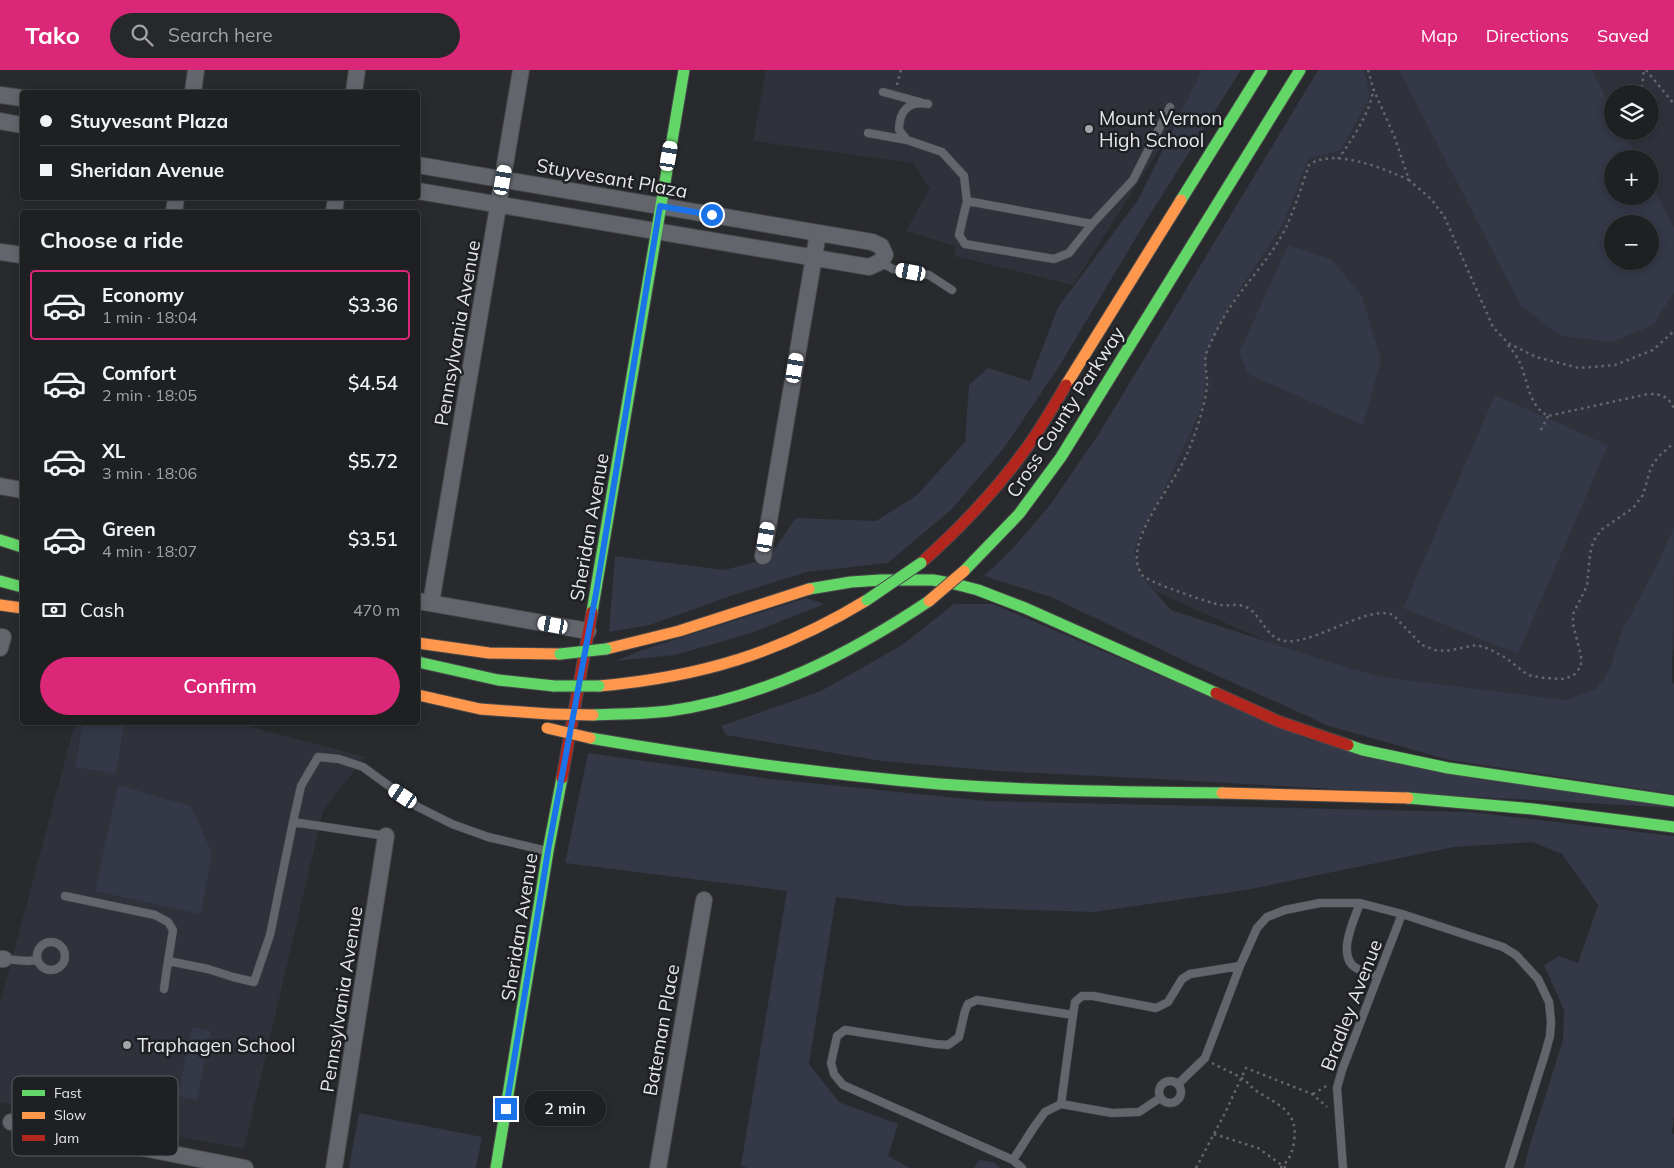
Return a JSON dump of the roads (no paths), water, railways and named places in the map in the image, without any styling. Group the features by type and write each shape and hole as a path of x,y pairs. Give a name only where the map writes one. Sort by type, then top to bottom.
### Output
{"main road":[{"name":"Sheridan Avenue","path":"496,1168 548,851 588,631 684,70"},
{"name":"Cross County Parkway","path":"420,662 498,680 554,686 628,684 678,676 754,656 826,625 921,563 980,506 1027,448 1262,70"},
{"name":"Cross County Parkway","path":"420,696 491,711 592,715 678,710 732,698 768,686 840,655 881,633 929,601 964,571 1019,514 1056,464 1300,70"},
{"path":"0,540 20,546"},
{"path":"420,643 489,653 560,654 606,649 672,633 815,587 881,580 933,580 978,590 1025,608 1280,722 1362,750 1448,768 1674,801"},
{"path":"0,581 20,587"},
{"path":"0,605 20,608"},
{"path":"462,706 590,738 756,764 962,785 1080,791 1345,796 1449,801 1544,809 1674,827"}],"street":[{"path":"193,90 196,70"},
{"path":"354,90 357,70"},
{"name":"Pennsylvania Avenue","path":"424,602 499,205 521,70"},
{"path":"0,95 20,98"},
{"path":"0,121 20,125"},
{"name":"Stuyvesant Plaza","path":"420,165 872,242 881,246 885,255 880,262"},
{"path":"420,191 869,267 880,262"},
{"path":"763,556 818,233"},
{"path":"0,252 20,255"},
{"path":"0,486 20,490"},
{"path":"424,602 588,631"},
{"name":"Pennsylvania Avenue","path":"334,1168 386,836"},
{"name":"Bateman Place","path":"658,1168 704,900"},
{"path":"156,1156 182,1162 245,1168"}],"lane":[{"path":"883,92 928,104"},
{"path":"907,140 899,130 899,118 906,108 920,102"},
{"path":"868,133 907,140 942,152 964,176 967,201 959,235 965,244 1054,259 1068,253 1133,180 1170,107"},
{"path":"967,201 1092,224"},
{"path":"880,262 893,270 929,276 952,290"},
{"path":"168,961 208,969 254,982 270,935 301,786 318,758 339,759 363,768 418,807 452,824 488,837 548,851"},
{"path":"293,822 386,836"},
{"path":"65,896 155,915 168,922 173,930 164,989"},
{"path":"1178,1084 1205,1058 1240,966 1257,928 1267,917 1285,910 1320,903 1360,903 1402,914 1503,947 1516,955 1538,978 1549,1002 1550,1036 1509,1168"},
{"path":"1360,903 1346,944 1347,958 1355,967 1378,976"},
{"name":"Bradley Avenue","path":"1343,1168 1337,1088 1342,1070 1402,914"},
{"path":"2,959 38,960"},
{"path":"1061,1104 1075,1002 1082,996 1092,996 1156,1008 1168,1002 1182,979 1190,974 1240,966"},
{"path":"1022,1168 1013,1160 843,1085 834,1074 831,1063 837,1036 845,1030 948,1045 959,1038 968,1004 977,1000 1074,1015"},
{"path":"1170,1081 1178,1084 1182,1092 1179,1100 1171,1104 1163,1102 1159,1094 1162,1085 1170,1081"},
{"path":"1013,1160 1045,1112 1061,1104 1112,1113 1139,1112 1160,1098"}],"place":[{"name":"Mount Vernon High School","path":"1089,129"},
{"name":"Traphagen School","path":"127,1045"}]}
